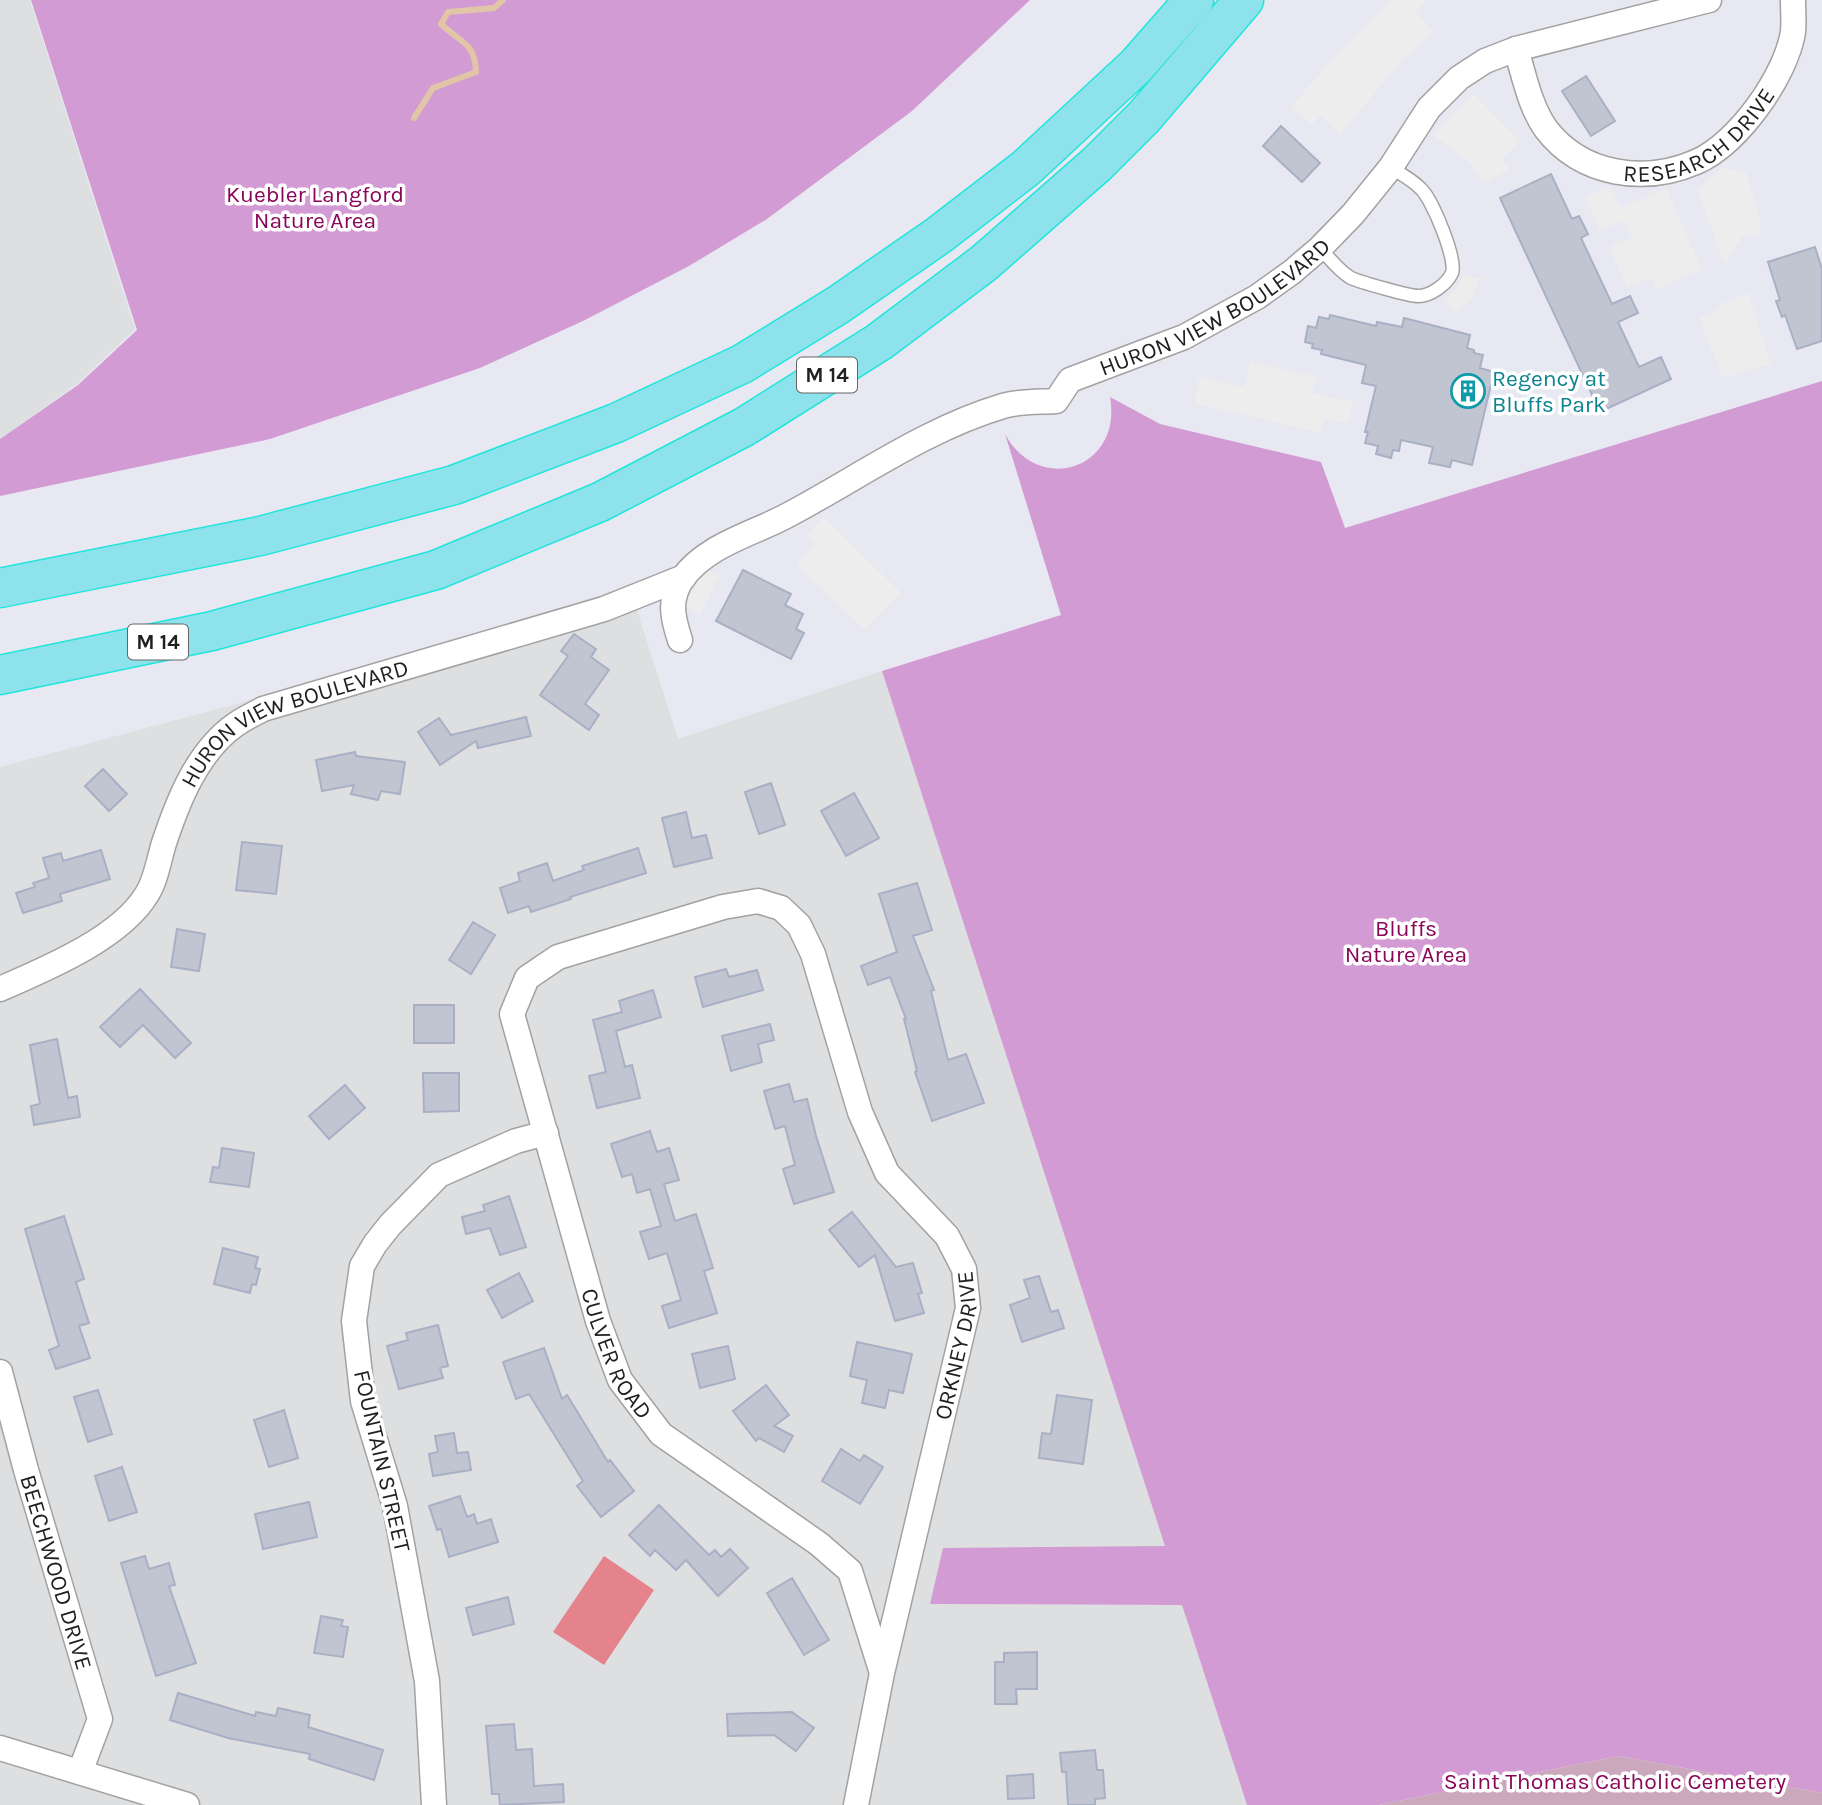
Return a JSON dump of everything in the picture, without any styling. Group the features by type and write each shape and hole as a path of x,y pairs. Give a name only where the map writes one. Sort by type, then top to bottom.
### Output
{"highway":[{"name":"M 14","path":"0,588 260,536 454,485 616,422 742,364 850,297 1026,168 1136,66 1194,0"},
{"name":"M 14","path":"0,675 212,631 436,570 600,502 744,427 879,342 984,263 1097,164 1144,117 1244,0"}],"street":[{"name":"HURON VIEW BOULEVARD","path":"0,989 80,950 124,923 148,893 177,807 191,778 213,746 235,725 263,709 604,608 684,577 715,549 788,516 936,431 1006,405 1056,401 1070,380 1184,337 1225,316 1257,297 1320,248 1353,214 1391,167 1429,108 1459,78 1485,61 1517,49 1709,0"},
{"name":"RESEARCH DRIVE","path":"1517,49 1533,103 1545,128 1563,148 1608,172 1640,175 1669,171 1698,162 1717,150 1746,122 1784,61 1793,32 1793,0"},
{"name":"HURON VIEW BOULEVARD","path":"681,640 672,615 673,603 684,577"},
{"name":"ORKNEY DRIVE","path":"558,957 723,907 758,901 780,908 799,925 813,954 860,1112 887,1173 947,1236 964,1269 968,1308 882,1673 856,1805"},
{"name":"CULVER ROAD","path":"558,957 527,978 512,1014 598,1321 620,1380 661,1434 819,1544 850,1571 882,1673"},
{"name":"FOUNTAIN STREET","path":"434,1805 427,1681 395,1506 363,1401 354,1321 362,1266 390,1225 439,1175 516,1141 546,1133"},
{"name":"BEECHWOOD DRIVE","path":"0,1372 26,1470 100,1719 80,1772"},
{"path":"0,1748 187,1805"}],"lane":[{"path":"1320,248 1340,270 1353,279 1417,296 1442,285 1452,272 1453,260 1431,202 1421,189 1391,167"}],"shaded area":[{"path":"0,0 30,0 135,329 77,384 0,439"},
{"path":"1392,0 1424,0 1426,2 1415,11 1434,32 1399,63 1341,134 1320,115 1312,125 1291,107 1332,60"},
{"path":"1474,94 1520,141 1501,159 1510,169 1483,183 1470,163 1434,135"},
{"path":"1722,168 1746,172 1761,223 1760,236 1743,235 1726,263 1698,190"},
{"path":"1610,186 1621,208 1666,188 1702,269 1656,290 1650,277 1627,287 1609,247 1632,237 1625,220 1600,231 1585,197"},
{"path":"1464,274 1480,279 1472,298 1456,313 1444,301 1455,290"},
{"path":"1748,293 1771,364 1723,378 1699,318 1720,309 1719,304"},
{"path":"1250,361 1316,377 1312,393 1353,402 1348,423 1325,418 1321,433 1194,403 1200,376 1244,387"},
{"path":"824,517 901,593 864,630 797,564 816,545 807,535"},
{"path":"705,568 720,575 700,614 685,607"},
{"path":"629,585 678,739 882,671 1166,1547 943,1548 931,1604 1182,1605 1247,1805 0,1805 0,767 379,666"},
{"path":"604,1556 654,1590 604,1665 553,1632"}],"green space":[{"name":"Kuebler Langford Nature Area","path":"31,0 1030,0 912,111 767,219 689,266 583,321 480,368 270,439 0,496 0,439 78,385 137,330"},
{"name":"Bluffs Nature Area","path":"1822,381 1822,1793 1618,1756 1379,1805 1247,1805 1182,1605 930,1604 943,1548 1165,1546 882,671 1061,615 1005,434 1020,453 1038,465 1057,469 1075,466 1091,457 1104,442 1111,422 1110,397 1160,424 1321,462 1345,528"},
{"name":"Saint Thomas Catholic Cemetery","path":"1618,1756 1822,1793 1822,1805 1379,1805"}],"building":[{"path":"1586,76 1615,121 1591,136 1562,91"},
{"path":"1281,126 1320,163 1302,182 1263,146"},
{"path":"1551,174 1572,219 1579,216 1588,234 1581,238 1612,304 1630,296 1638,313 1618,322 1639,367 1661,357 1671,379 1600,412 1500,198"},
{"path":"1815,247 1822,269 1822,341 1797,349 1785,315 1782,317 1776,301 1780,300 1768,262"},
{"name":"Regency at Bluffs Park","path":"1330,315 1376,326 1377,322 1402,327 1404,318 1470,335 1467,348 1483,355 1480,368 1494,372 1472,465 1452,460 1450,467 1429,463 1433,447 1401,440 1399,451 1393,450 1391,458 1376,454 1378,446 1365,443 1376,386 1362,383 1366,365 1321,354 1322,350 1312,348 1313,344 1305,342 1308,326 1316,328 1319,317 1329,319"},
{"path":"743,570 791,594 785,605 803,614 796,629 804,633 791,659 716,621"},
{"path":"574,634 596,649 591,657 609,670 585,704 599,715 589,730 540,695 568,656 561,651"},
{"path":"526,717 531,736 478,748 476,741 440,765 418,732 439,718 451,735"},
{"path":"355,752 356,756 405,762 400,794 381,791 378,800 351,794 354,785 322,791 316,760"},
{"path":"103,769 127,794 109,811 85,786"},
{"path":"771,783 785,825 759,834 745,792"},
{"path":"854,793 879,838 846,856 821,811"},
{"path":"686,812 692,838 706,835 712,858 674,867 662,818"},
{"path":"242,842 282,846 276,894 236,890"},
{"path":"638,848 646,873 531,912 529,906 508,913 500,888 520,881 518,873 547,863 553,881 584,870 582,866"},
{"path":"101,850 110,879 60,894 62,901 23,913 16,893 35,887 33,883 49,878 43,858 61,853 63,861"},
{"path":"917,883 932,930 913,936 934,990 931,991 948,1060 966,1054 984,1103 932,1121 915,1072 917,1071 906,1019 890,977 868,985 861,966 897,952 879,894"},
{"path":"473,922 495,935 471,974 449,960"},
{"path":"177,929 205,934 199,971 171,967"},
{"path":"726,969 729,977 757,970 763,990 703,1007 695,977"},
{"path":"140,989 191,1043 175,1058 143,1025 120,1047 100,1027"},
{"path":"653,990 661,1017 616,1031 625,1067 632,1065 640,1098 597,1108 589,1076 606,1072 593,1020 622,1012 619,1001"},
{"path":"414,1005 454,1005 454,1043 414,1043"},
{"path":"770,1024 774,1040 758,1044 762,1062 731,1071 722,1036"},
{"path":"57,1039 68,1098 77,1096 80,1117 34,1125 31,1106 40,1104 30,1045"},
{"path":"423,1073 459,1073 459,1111 424,1112"},
{"path":"789,1084 794,1102 807,1099 834,1192 794,1204 783,1169 795,1165 785,1126 775,1129 764,1091"},
{"path":"345,1085 365,1108 329,1139 309,1116"},
{"path":"650,1131 657,1152 669,1148 679,1180 664,1184 675,1221 696,1214 713,1268 704,1271 717,1313 669,1328 662,1306 681,1300 667,1253 649,1259 640,1232 661,1226 650,1189 637,1193 632,1174 622,1177 611,1144"},
{"path":"222,1148 254,1153 249,1187 210,1182 213,1167 219,1168"},
{"path":"509,1196 526,1247 500,1255 490,1228 466,1234 462,1217 485,1211 483,1205"},
{"path":"852,1212 896,1267 913,1263 922,1293 918,1294 924,1313 895,1321 875,1255 859,1267 829,1230"},
{"path":"64,1216 84,1279 76,1282 89,1323 79,1326 90,1358 56,1369 49,1350 59,1346 25,1229"},
{"path":"223,1248 258,1257 255,1268 260,1269 256,1285 252,1284 250,1293 214,1284"},
{"path":"519,1273 533,1301 502,1318 487,1290"},
{"path":"1039,1276 1051,1312 1058,1310 1064,1328 1022,1342 1010,1305 1030,1298 1024,1280"},
{"path":"438,1325 448,1366 440,1368 443,1378 399,1389 387,1346 408,1340 406,1333"},
{"path":"857,1342 912,1354 903,1393 889,1390 885,1408 862,1403 867,1380 850,1376"},
{"path":"728,1346 735,1379 700,1388 692,1354"},
{"path":"544,1348 562,1399 567,1395 608,1462 610,1460 634,1491 601,1517 577,1486 583,1481 529,1394 516,1399 503,1362"},
{"path":"766,1385 789,1415 774,1426 793,1436 784,1452 759,1438 756,1441 733,1411"},
{"path":"98,1390 112,1434 88,1442 74,1397"},
{"path":"1057,1395 1092,1400 1083,1464 1039,1458 1042,1433 1051,1434"},
{"path":"284,1410 298,1458 269,1467 254,1420"},
{"path":"454,1433 457,1453 468,1452 471,1470 433,1476 429,1454 438,1452 435,1436"},
{"path":"841,1449 860,1461 864,1455 883,1467 860,1504 822,1481"},
{"path":"122,1467 137,1512 109,1521 95,1476"},
{"path":"460,1496 467,1517 474,1514 477,1524 491,1519 498,1542 449,1557 441,1529 437,1530 429,1506"},
{"path":"309,1502 317,1537 263,1549 255,1514"},
{"path":"659,1505 709,1555 715,1550 721,1557 730,1549 748,1568 718,1596 686,1560 676,1570 655,1550 650,1556 629,1535"},
{"path":"145,1556 149,1569 169,1563 175,1585 169,1586 196,1663 156,1676 121,1563"},
{"path":"792,1578 829,1640 804,1655 767,1593"},
{"path":"508,1597 514,1624 473,1635 466,1608"},
{"path":"321,1616 343,1620 341,1626 348,1627 343,1657 314,1653"},
{"path":"1037,1652 1037,1689 1016,1689 1017,1704 995,1704 995,1662 1004,1662 1004,1653"},
{"path":"178,1693 255,1716 256,1712 276,1716 278,1708 310,1715 308,1727 383,1750 374,1780 309,1759 310,1754 228,1738 170,1720"},
{"path":"792,1712 814,1728 796,1751 774,1735 728,1736 727,1714"},
{"path":"514,1724 516,1750 532,1749 534,1786 563,1784 564,1802 500,1805 499,1794 492,1794 486,1726"},
{"path":"1095,1750 1097,1770 1103,1770 1105,1798 1095,1799 1095,1805 1068,1805 1066,1772 1062,1772 1060,1753"},
{"path":"1033,1774 1034,1798 1008,1799 1007,1776"}],"waterway":[{"path":"414,118 433,88 476,72 470,49 441,24 448,12 494,8 503,0"}],"place":[{"name":"Regency at Bluffs Park","path":"1468,391"}]}
